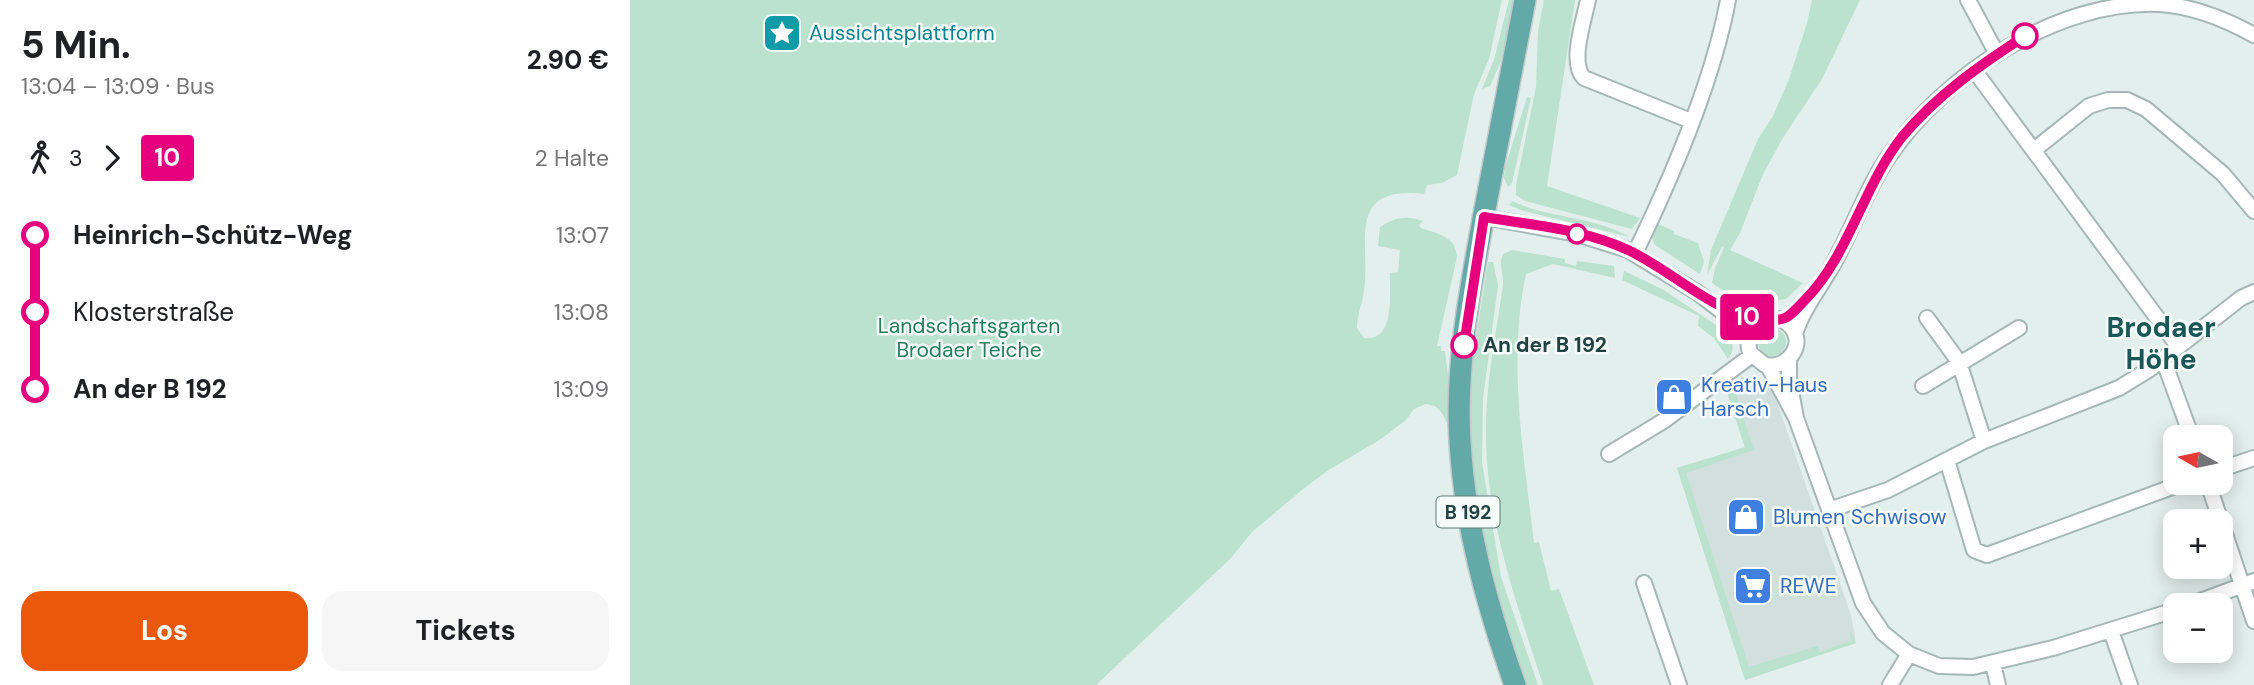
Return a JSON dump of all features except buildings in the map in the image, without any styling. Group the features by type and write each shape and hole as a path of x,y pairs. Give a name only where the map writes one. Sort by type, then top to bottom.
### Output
{"main road":[{"name":"B 192","path":"1515,685 1480,575 1465,490 1460,441 1460,394 1465,334 1484,217 1525,0"}],"street":[{"path":"1588,0 1576,59 1580,74 1690,121"},
{"path":"1635,253 1690,121 1718,43 1728,0"},
{"path":"1968,0 1997,54"},
{"path":"2213,16 2217,0"},
{"path":"1768,366 1777,366 1788,360 1796,348 1795,334 1887,158 1913,125 1974,69 2048,25 2101,3 2159,4 2213,16 2254,35"},
{"path":"1974,69 2178,345"},
{"path":"2034,150 2089,106 2108,100 2127,100 2146,109 2223,174 2254,211"},
{"path":"1484,217 1599,239 1635,253 1698,293 1733,320 1748,339 1752,355 1768,366 1796,418 1871,619 1883,633 1909,654 1939,666 1993,664 2163,614"},
{"path":"1698,293 1738,313 1762,320 1782,320 1822,283"},
{"path":"1829,510 1888,490 1984,440 2110,392 2163,359 2241,298 2254,292"},
{"path":"1927,318 1959,362 1984,440"},
{"path":"1748,339 1754,326 1762,320"},
{"path":"1782,320 1795,334"},
{"path":"1923,386 2019,328"},
{"path":"1609,454 1665,420 1752,355"},
{"path":"2163,359 2187,425"},
{"path":"1788,360 1796,418"},
{"path":"2233,465 2254,458"},
{"path":"1947,460 1974,550 1979,554 1987,555 2163,490"},
{"path":"2213,495 2248,583 2254,621"},
{"path":"1644,583 1679,685"},
{"path":"2221,593 2248,583"},
{"path":"2112,631 2130,685"},
{"path":"1890,685 1909,654"},
{"path":"1993,664 1998,685"}],"shaded area":[{"path":"1738,378 1764,381 1772,388 1851,615 1856,643 1745,680 1677,468 1745,448 1725,386"}],"green space":[{"name":"Landschaftsgarten Brodaer Teiche","path":"630,0 1502,0 1489,59 1474,94 1457,175 1442,183 1427,185 1424,194 1399,194 1382,199 1372,208 1365,237 1364,291 1357,328 1364,338 1374,337 1386,325 1389,315 1390,273 1398,272 1400,250 1378,246 1380,227 1396,219 1412,218 1423,221 1419,225 1421,228 1450,240 1457,257 1437,346 1441,346 1441,351 1445,351 1451,399 1509,685 1503,685 1478,608 1465,556 1455,503 1449,429 1446,420 1435,406 1426,404 1414,409 1406,420 1381,439 1327,471 1252,532 1230,559 1096,685 630,685"},
{"path":"1509,0 1515,0 1501,61 1490,86 1482,89 1494,60"},
{"path":"1544,0 1575,0 1547,186 1640,218 1632,229 1525,201 1516,195 1536,87 1538,31"},
{"path":"1812,0 1860,0 1822,79 1784,136 1763,174 1740,233 1730,250 1803,283 1786,299 1743,304 1712,283 1724,248 1722,247 1707,275 1711,250 1758,139 1773,116 1789,79"},
{"path":"1527,97 1531,98 1512,183 1508,187 1504,178 1505,168"},
{"path":"1512,201 1541,211 1602,225 1630,237 1524,211 1509,205"},
{"path":"1658,224 1674,231 1674,234 1698,243 1704,262 1700,274 1655,245 1652,238"},
{"path":"1512,250 1565,259 1565,263 1576,266 1577,261 1614,266 1615,278 1553,264 1526,274 1518,341 1519,408 1534,543 1539,542 1551,591 1559,589 1594,685 1543,685 1506,564 1492,502 1486,440 1488,392 1503,285 1502,258 1503,254"},
{"path":"1488,262 1493,262 1498,285 1483,399 1482,462 1501,577 1538,685 1525,685 1496,604 1474,491 1467,414"},
{"path":"1624,271 1662,289 1725,331 1733,345 1728,359 1714,338 1698,326 1699,316 1622,280"},
{"path":"1772,328 1782,332 1786,342 1782,352 1772,356 1762,352 1758,342 1762,332"},
{"path":"1743,377 1745,382 1733,386 1754,450 1686,473 1749,667 1818,646 1820,652 1851,641 1850,630 1856,643 1745,680 1677,468 1745,447 1725,386"}],"bus line":[{"name":"10","path":"1464,345 1484,217 1577,233 1614,244 1635,253 1698,293 1738,313 1762,320 1782,320 1796,310 1822,283 1853,228 1874,180 1900,140 1942,96 1974,69 2025,36"}],"place":[{"name":"Aussichtsplattform","path":"782,33"},
{"name":"An der B 192","path":"1464,345"},
{"name":"Kreativ-Haus Harsch","path":"1674,397"},
{"name":"Blumen Schwisow","path":"1746,517"},
{"name":"REWE","path":"1753,586"}],"district":[{"name":"Brodaer Höhe","path":"2161,343"}]}
